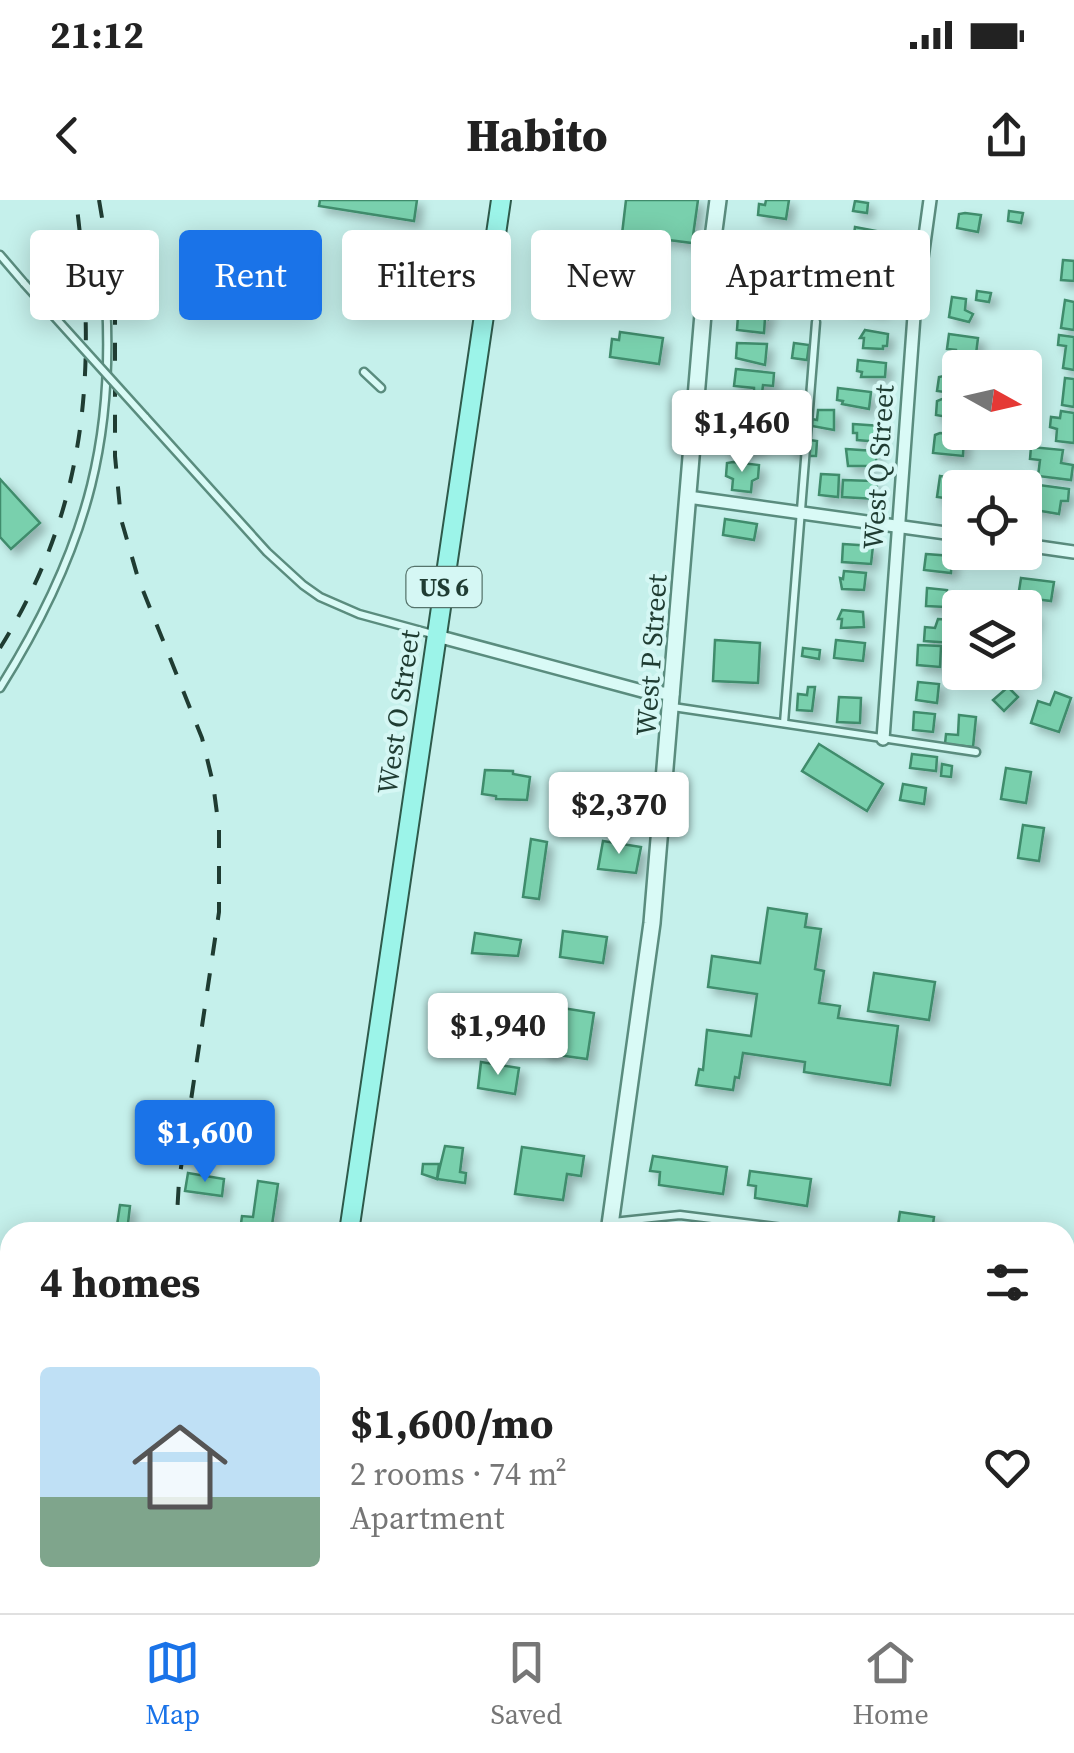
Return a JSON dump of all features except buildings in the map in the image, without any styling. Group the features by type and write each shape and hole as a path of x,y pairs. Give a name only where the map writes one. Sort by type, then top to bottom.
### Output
{"main road":[{"name":"West O Street","path":"350,1222 501,200"}],"street":[{"name":"West P Street","path":"611,1222 652,923 703,314 718,200"},
{"name":"West Q Street","path":"884,739 914,316 930,200"},
{"path":"688,497 942,533"},
{"path":"1042,547 1074,552"},
{"path":"437,636 672,700"}],"lane":[{"path":"0,255 268,552 303,585 329,602 359,614 437,636"},
{"path":"0,688 60,583 92,486 107,373 108,320"},
{"path":"784,723 816,322"},
{"path":"364,372 381,388"},
{"path":"672,700 784,723 976,752"},
{"path":"637,1222 680,1214 740,1222"}],"railway":[{"path":"0,648 30,594 53,540 80,432 86,319 76,200"},
{"path":"99,200 115,294 115,456 121,519 138,578 202,738 219,829 219,912 179,1181 177,1222"}]}
